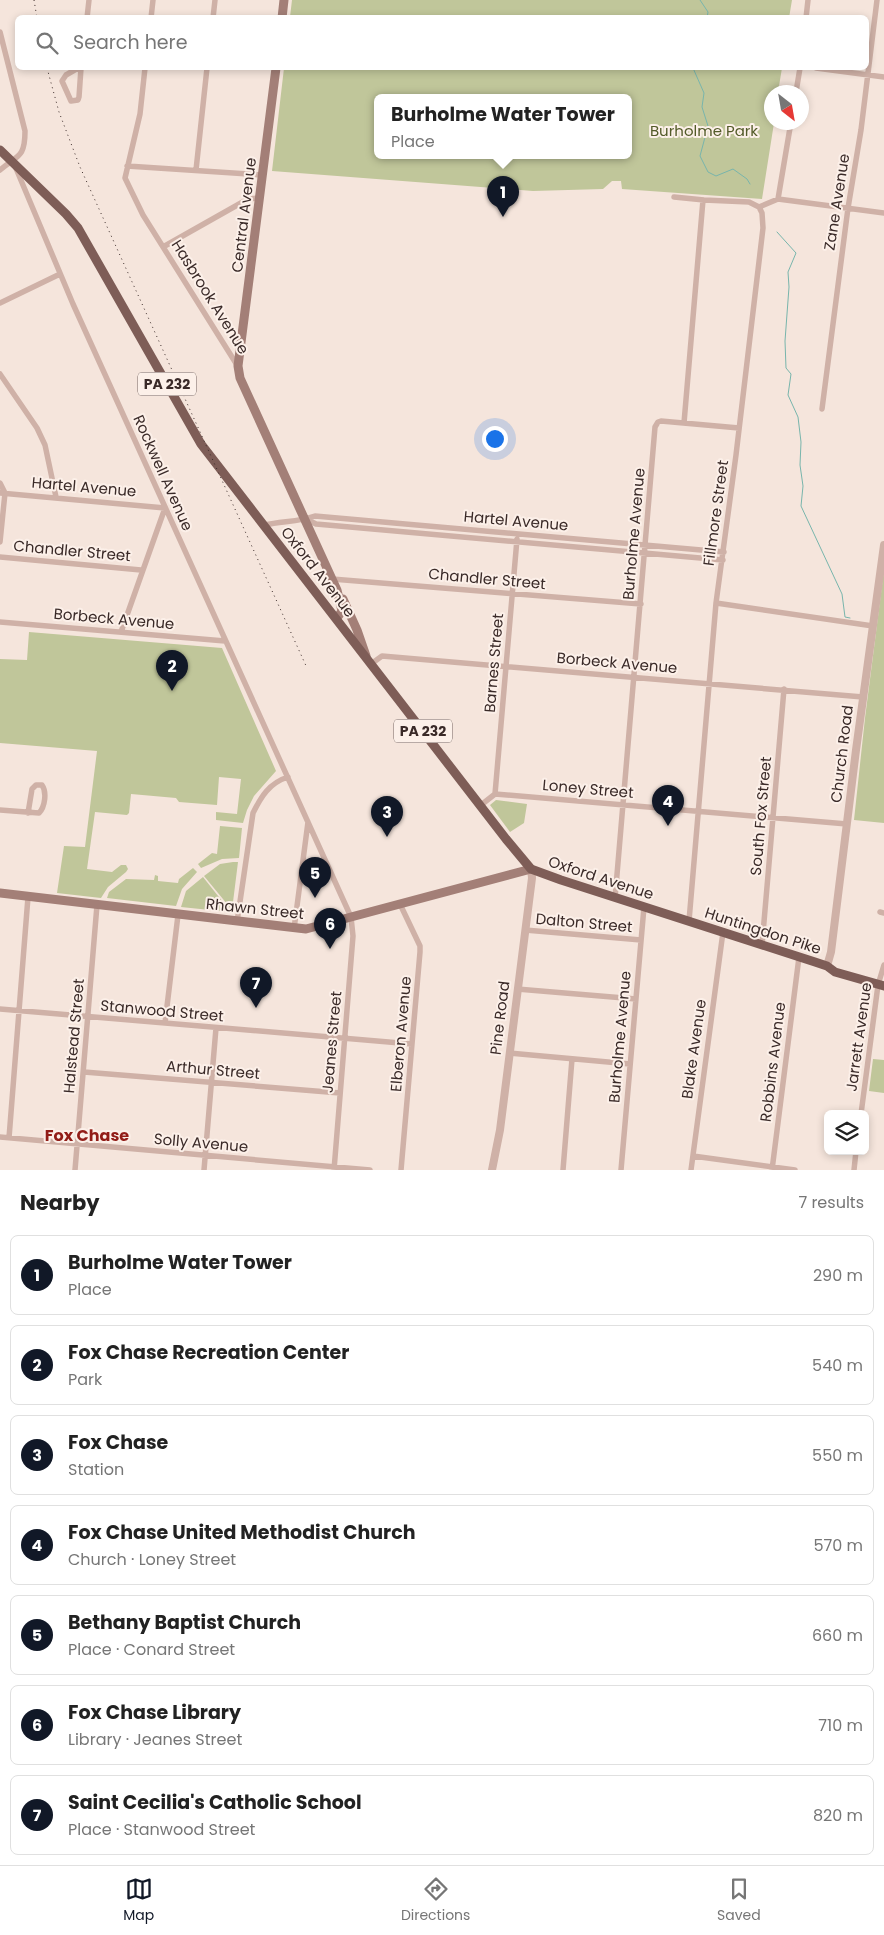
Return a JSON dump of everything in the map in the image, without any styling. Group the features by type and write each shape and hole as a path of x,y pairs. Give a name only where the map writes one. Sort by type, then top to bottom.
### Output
{"main road":[{"path":"282,15 284,0"},
{"name":"Central Avenue","path":"238,366 276,70"},
{"name":"Oxford Avenue","path":"0,150 78,228 201,444 480,805 531,868 615,898 689,921"},
{"name":"Hasbrook Avenue","path":"238,366 240,378 337,590 346,604 369,660"},
{"name":"Hasbrook Avenue","path":"336,618 342,609 337,590"},
{"name":"Rhawn Street","path":"0,893 306,929 531,868"},
{"name":"Huntingdon Pike","path":"689,921 827,966 835,972 881,983"}],"street":[{"path":"87,15 89,0"},
{"path":"151,15 153,0"},
{"path":"213,15 215,0"},
{"path":"806,15 808,0"},
{"name":"Zane Avenue","path":"869,67 877,0"},
{"path":"0,32 25,131 25,140 21,154 13,162 0,170"},
{"path":"75,70 66,75 62,81 71,101 78,100 79,97 79,70"},
{"name":"Hasbrook Avenue","path":"145,70 140,114 125,178 163,247 238,366"},
{"path":"196,170 207,70"},
{"path":"797,85 800,70"},
{"path":"831,70 884,77"},
{"name":"Zane Avenue","path":"822,408 848,208 862,130 869,70"},
{"path":"778,199 790,130"},
{"name":"Rockwell Avenue","path":"13,162 60,274 351,917"},
{"path":"127,166 262,175"},
{"path":"674,197 750,202 759,207 778,199 884,213"},
{"path":"163,247 248,199 260,198"},
{"path":"684,423 702,200"},
{"name":"Fillmore Street","path":"689,921 716,603 723,560 763,228 762,213 759,207"},
{"path":"0,303 60,274"},
{"path":"0,374 38,428 45,445 56,497"},
{"name":"Burholme Avenue","path":"615,898 655,427 661,421 739,428"},
{"path":"0,482 2,493 0,542"},
{"name":"Hartel Avenue","path":"2,493 165,508"},
{"path":"121,632 165,508"},
{"name":"Hartel Avenue","path":"265,525 315,516 723,560"},
{"name":"Hartel Avenue","path":"517,538 646,544 724,552"},
{"name":"Barnes Street","path":"495,794 517,538"},
{"name":"Church Road","path":"827,966 831,952 884,545"},
{"name":"Chandler Street","path":"0,557 142,570"},
{"name":"Chandler Street","path":"332,579 640,604"},
{"path":"716,603 873,626"},
{"name":"Borbeck Avenue","path":"0,622 225,641"},
{"name":"Borbeck Avenue","path":"369,660 382,656 863,697"},
{"name":"South Fox Street","path":"762,944 784,690"},
{"path":"237,922 252,813 260,797 268,788 288,777"},
{"path":"0,810 39,813 42,810 45,790 42,785 36,785 32,789 28,812"},
{"path":"480,805 495,794"},
{"name":"Loney Street","path":"495,794 847,824"},
{"path":"294,929 308,822"},
{"name":"Pine Road","path":"492,1170 500,1130 532,878 531,868"},
{"path":"9,1138 28,897"},
{"name":"Elberon Avenue","path":"400,904 420,946 402,1170"},
{"name":"Halstead Street","path":"75,1170 97,905"},
{"name":"Burholme Avenue","path":"621,1170 644,907"},
{"path":"165,1023 178,914"},
{"name":"Jeanes Street","path":"334,1168 353,936 351,917"},
{"name":"Dalton Street","path":"525,930 641,940"},
{"name":"Blake Avenue","path":"691,1170 723,932"},
{"name":"Robbins Avenue","path":"772,1168 799,957"},
{"name":"Jarrett Avenue","path":"862,1110 884,965"},
{"path":"517,989 636,999"},
{"name":"Stanwood Street","path":"0,1009 412,1044"},
{"path":"204,1170 216,1028"},
{"path":"509,1053 630,1064"},
{"path":"563,1170 572,1059"},
{"name":"Arthur Street","path":"84,1072 340,1093"},
{"name":"Solly Avenue","path":"0,1137 370,1170"},
{"path":"854,1170 856,1155"},
{"path":"693,1156 795,1170"}],"green space":[{"path":"292,0 792,0 790,15 290,15"},
{"name":"Burholme Park","path":"284,70 782,70 779,85 764,85 764,130 773,130 762,199 622,189 621,181 612,181 603,189 533,191 272,171"},
{"path":"884,570 884,823 854,820"},
{"path":"29,632 222,648 276,771 254,796 243,823 216,820 216,812 237,814 241,779 219,777 217,805 179,802 176,798 131,794 129,813 127,815 95,812 87,869 112,872 121,865 126,865 128,869 126,872 108,887 101,898 57,893 64,846 85,847 97,751 0,743 0,659 27,660"},
{"path":"496,800 527,804 524,823 510,832 490,805"},
{"path":"220,826 242,828 239,858 222,859 201,868 198,864 212,853 217,854"},
{"path":"238,862 232,910 204,876 220,864"},
{"path":"193,868 197,872 182,889 176,906 107,898 109,892 126,879 154,880 155,875 158,876 158,881 178,883 179,879"},
{"path":"203,877 229,912 181,907 186,891"},
{"path":"873,1059 884,1060 884,1093 869,1091"}],"waterway":[{"path":"700,0 708,12 708,15"},
{"path":"694,70 704,93 702,107 708,126 700,156 708,172 716,176 733,169 747,179 750,184"},
{"path":"777,232 796,253 788,272 789,287 785,341 786,368 791,374 788,395 798,417 801,442 800,465 803,486 801,506 842,594 845,617 850,618"}],"railway":[{"path":"34,0 36,15"},
{"path":"48,70 59,112 80,167 307,668"}],"place":[{"name":"Burholme Water Tower","path":"503,217"},
{"name":"Fox Chase Recreation Center","path":"172,691"},
{"name":"Fox Chase United Methodist Church","path":"668,826"},
{"name":"Fox Chase","path":"387,837"},
{"name":"Bethany Baptist Church","path":"315,898"},
{"name":"Fox Chase Library","path":"330,949"},
{"name":"Saint Cecilia's Catholic School","path":"256,1008"}],"district":[{"name":"Fox Chase","path":"87,1135"}]}
